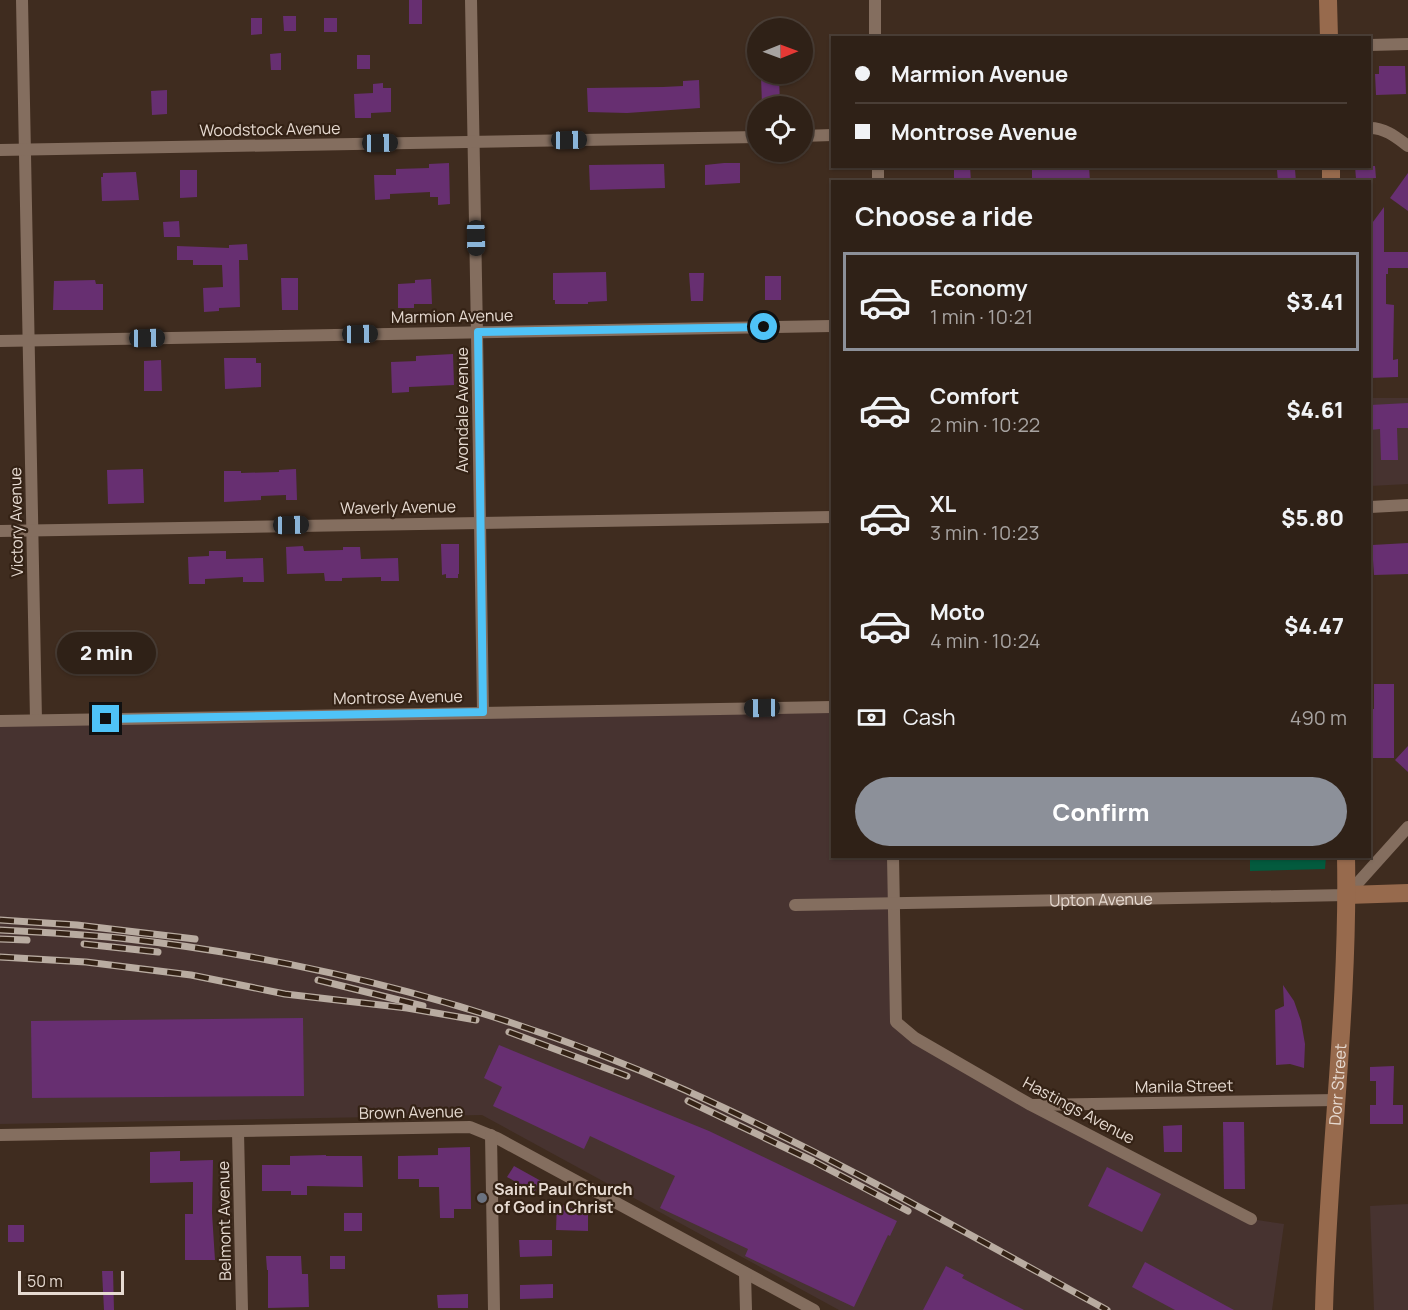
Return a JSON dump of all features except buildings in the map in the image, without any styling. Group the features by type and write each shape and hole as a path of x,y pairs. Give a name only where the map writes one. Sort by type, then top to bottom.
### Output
{"main road":[{"path":"1328,0 1329,36"},
{"name":"Dorr Street","path":"1324,1310 1326,1246 1344,1007 1346,858"},
{"name":"Upton Avenue","path":"1347,895 1408,892"}],"street":[{"name":"Victory Avenue","path":"22,0 36,720"},
{"name":"Avondale Avenue","path":"471,0 483,712"},
{"path":"874,0 875,36"},
{"path":"1371,45 1408,44"},
{"path":"1371,128 1389,132 1408,146"},
{"path":"813,136 831,135"},
{"name":"Woodstock Avenue","path":"0,150 747,137"},
{"name":"Marmion Avenue","path":"0,341 831,326"},
{"path":"1371,507 1408,505"},
{"name":"Waverly Avenue","path":"0,531 831,517"},
{"name":"Montrose Avenue","path":"0,720 831,707"},
{"path":"1347,895 1408,827"},
{"path":"893,858 894,902"},
{"name":"Upton Avenue","path":"795,905 1347,895"},
{"name":"Hastings Avenue","path":"894,902 896,1022 915,1038 1031,1105 1251,1219"},
{"name":"Manila Street","path":"1031,1105 1337,1100"},
{"name":"Brown Avenue","path":"0,1135 470,1127 491,1135 814,1310"},
{"name":"Belmont Avenue","path":"238,1132 242,1310"},
{"path":"491,1135 494,1310"},
{"path":"745,1273 746,1310"}],"shaded area":[{"path":"1371,398 1408,398 1408,484 1371,486"},
{"path":"831,707 831,858 893,858 897,1023 915,1038 1251,1219 1284,1224 1272,1310 839,1310 482,1115 0,1124 0,721"},
{"path":"1408,1204 1408,1310 1374,1310 1370,1206"}],"green space":[{"path":"1250,858 1326,858 1325,869 1250,871"}],"railway":[{"path":"0,920 77,925 195,939"},
{"path":"0,930 119,938 264,959 408,992 549,1035 685,1090 793,1141 1107,1310"},
{"path":"0,939 27,940"},
{"path":"84,944 158,952"},
{"path":"0,957 86,962 191,975 285,994 407,1008 476,1020"},
{"path":"318,980 423,1006"},
{"path":"509,1032 627,1076"},
{"path":"688,1101 813,1161 908,1211"}],"place":[{"name":"Saint Paul Church of God in Christ","path":"482,1198"}],"route":[{"path":"106,719 483,712 478,332 764,327"}]}
